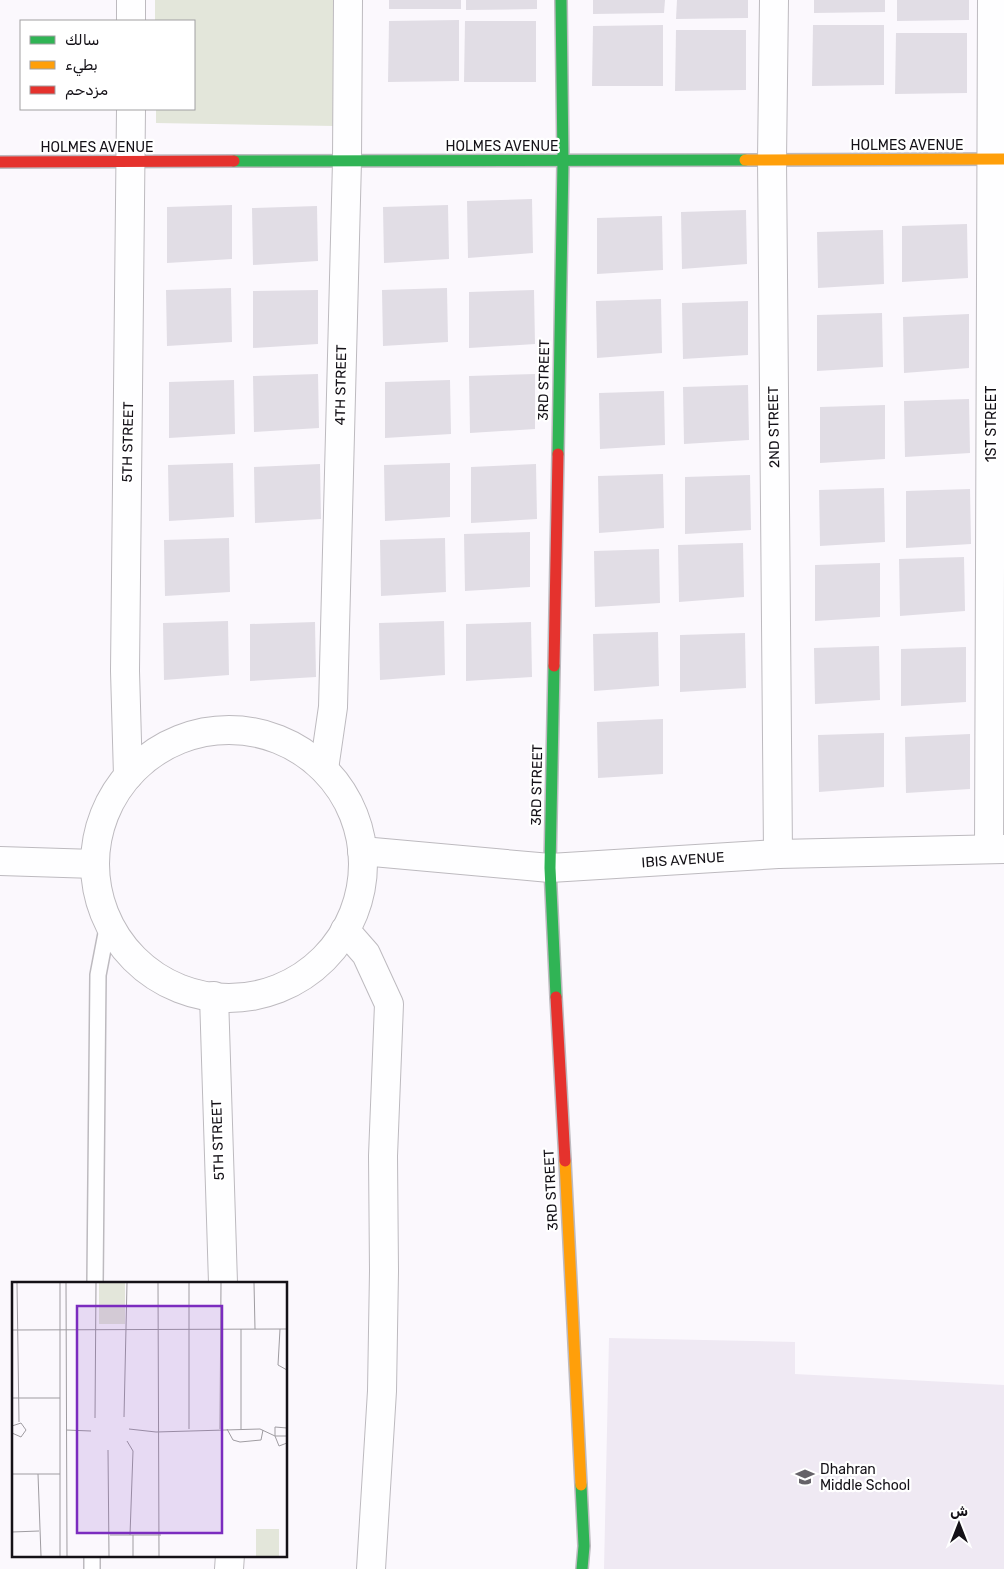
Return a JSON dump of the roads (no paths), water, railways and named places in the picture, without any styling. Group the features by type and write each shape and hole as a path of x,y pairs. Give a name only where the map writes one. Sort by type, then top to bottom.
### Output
{"street":[{"path":"131,0 131,20"},
{"name":"4TH STREET","path":"324,769 333,707 347,161 348,0"},
{"name":"3RD STREET","path":"561,0 563,161 550,868 584,1546 582,1569"},
{"name":"2ND STREET","path":"774,0 772,160 778,854"},
{"name":"1ST STREET","path":"992,0 998,159 997,849"},
{"name":"5TH STREET","path":"128,776 125,671 131,110"},
{"name":"HOLMES AVENUE","path":"0,162 998,159"},
{"path":"229,730 250,732 270,737 296,748 324,769 338,785 349,803 357,822 364,864 362,885 357,905 338,942 324,958 308,972 286,985 250,996 229,998 187,991 168,983 134,958 117,936 101,905 96,885 95,864 96,843 101,822 120,785 128,776 150,756 168,745 187,737 229,730"},
{"name":"IBIS AVENUE","path":"362,851 550,868 778,854 997,849"},
{"path":"0,861 95,864"},
{"path":"345,930 366,954 389,1004 383,1156 382,1391 371,1569"},
{"name":"5TH STREET","path":"214,996 223,1282"},
{"path":"229,1569 230,1556"}],"lane":[{"path":"95,1282 98,975 108,923 117,936"},
{"path":"92,1556 92,1569"}],"place":[{"name":"Dhahran Middle School","path":"805,1477"}]}
